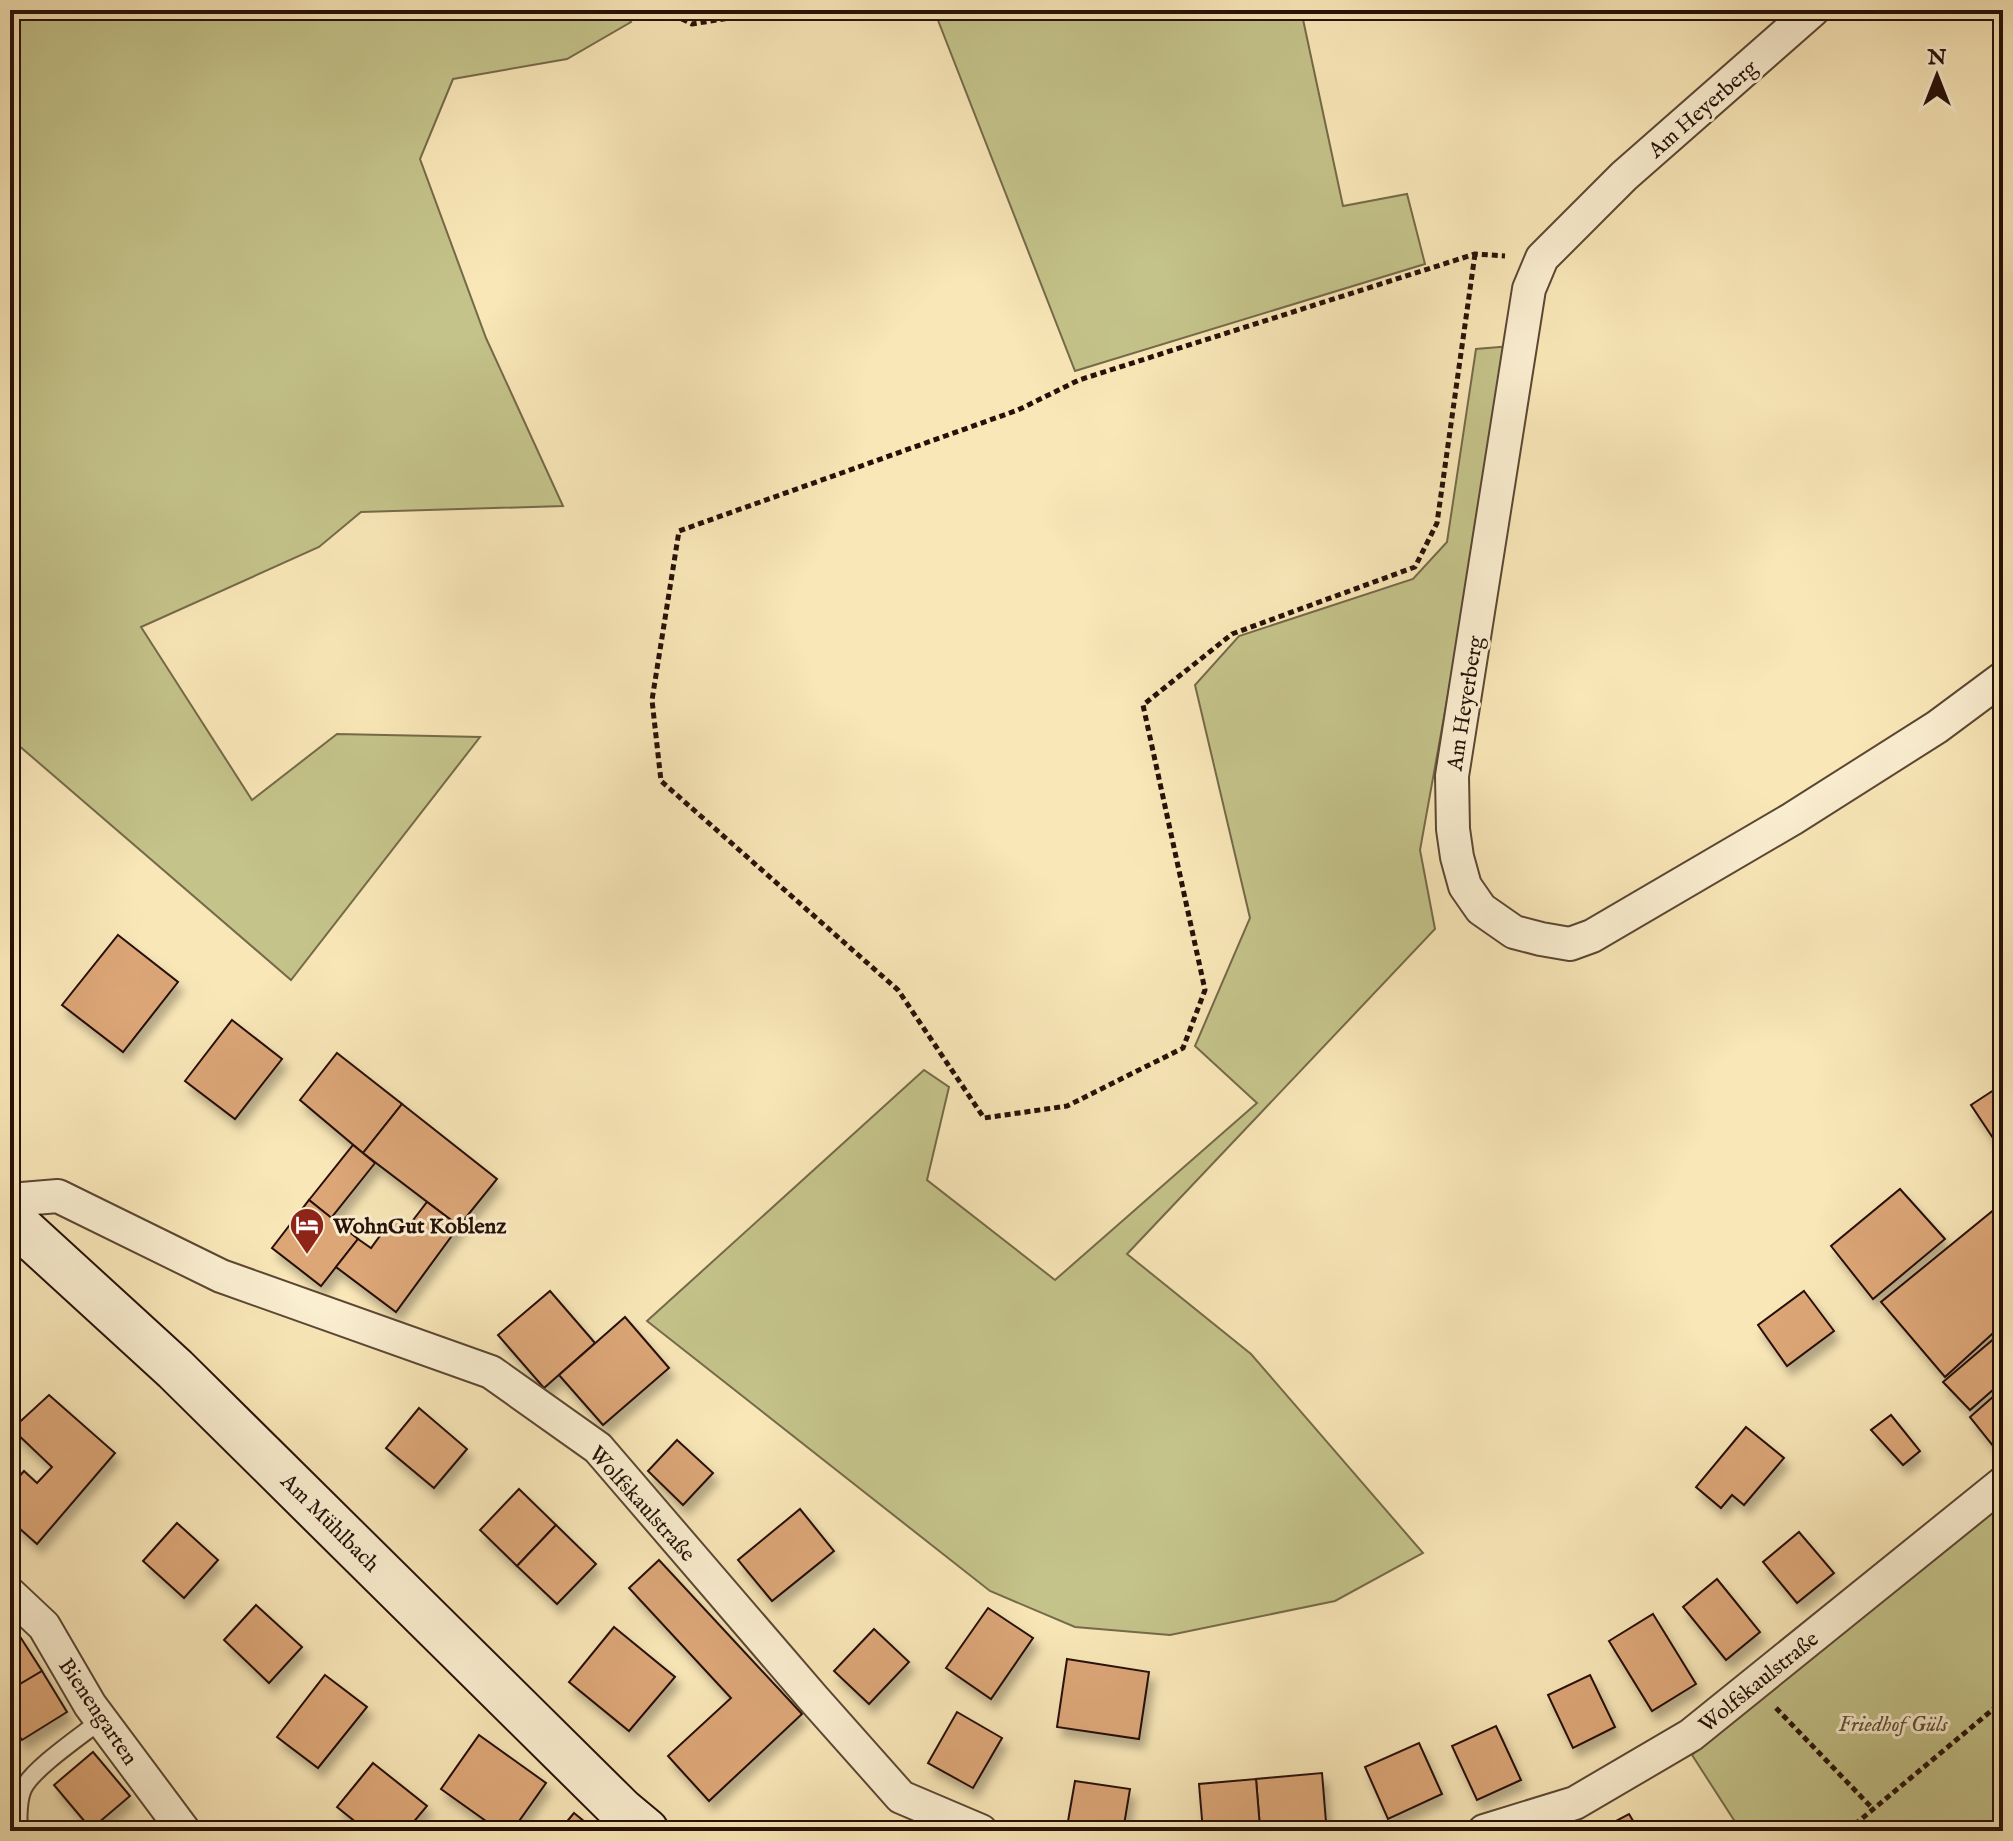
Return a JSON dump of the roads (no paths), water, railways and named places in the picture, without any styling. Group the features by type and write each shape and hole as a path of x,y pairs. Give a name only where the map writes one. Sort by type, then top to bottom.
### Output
{"street":[{"name":"Am Heyerberg","path":"1813,10 1624,176 1542,258 1529,289 1452,776 1453,829 1465,886 1481,909 1514,932 1570,944 1592,936 1805,811 1937,727 2003,678"},
{"name":"Wolfskaulstraße","path":"10,1200 58,1196 221,1276 491,1372 598,1448 901,1797 981,1831"},
{"name":"Am Mühlbach","path":"10,1218 175,1369 622,1811 646,1831"},
{"name":"Wolfskaulstraße","path":"1484,1831 1575,1803 1691,1735 2003,1483"},
{"name":"Bienengarten","path":"10,1594 44,1626 90,1705 184,1831"}],"lane":[{"path":"19,1831 22,1789 34,1773 101,1720"}],"place":[{"name":"WohnGut Koblenz","path":"307,1256"}],"park label":[{"name":"Friedhof Güls","path":"1893,1723"}]}
